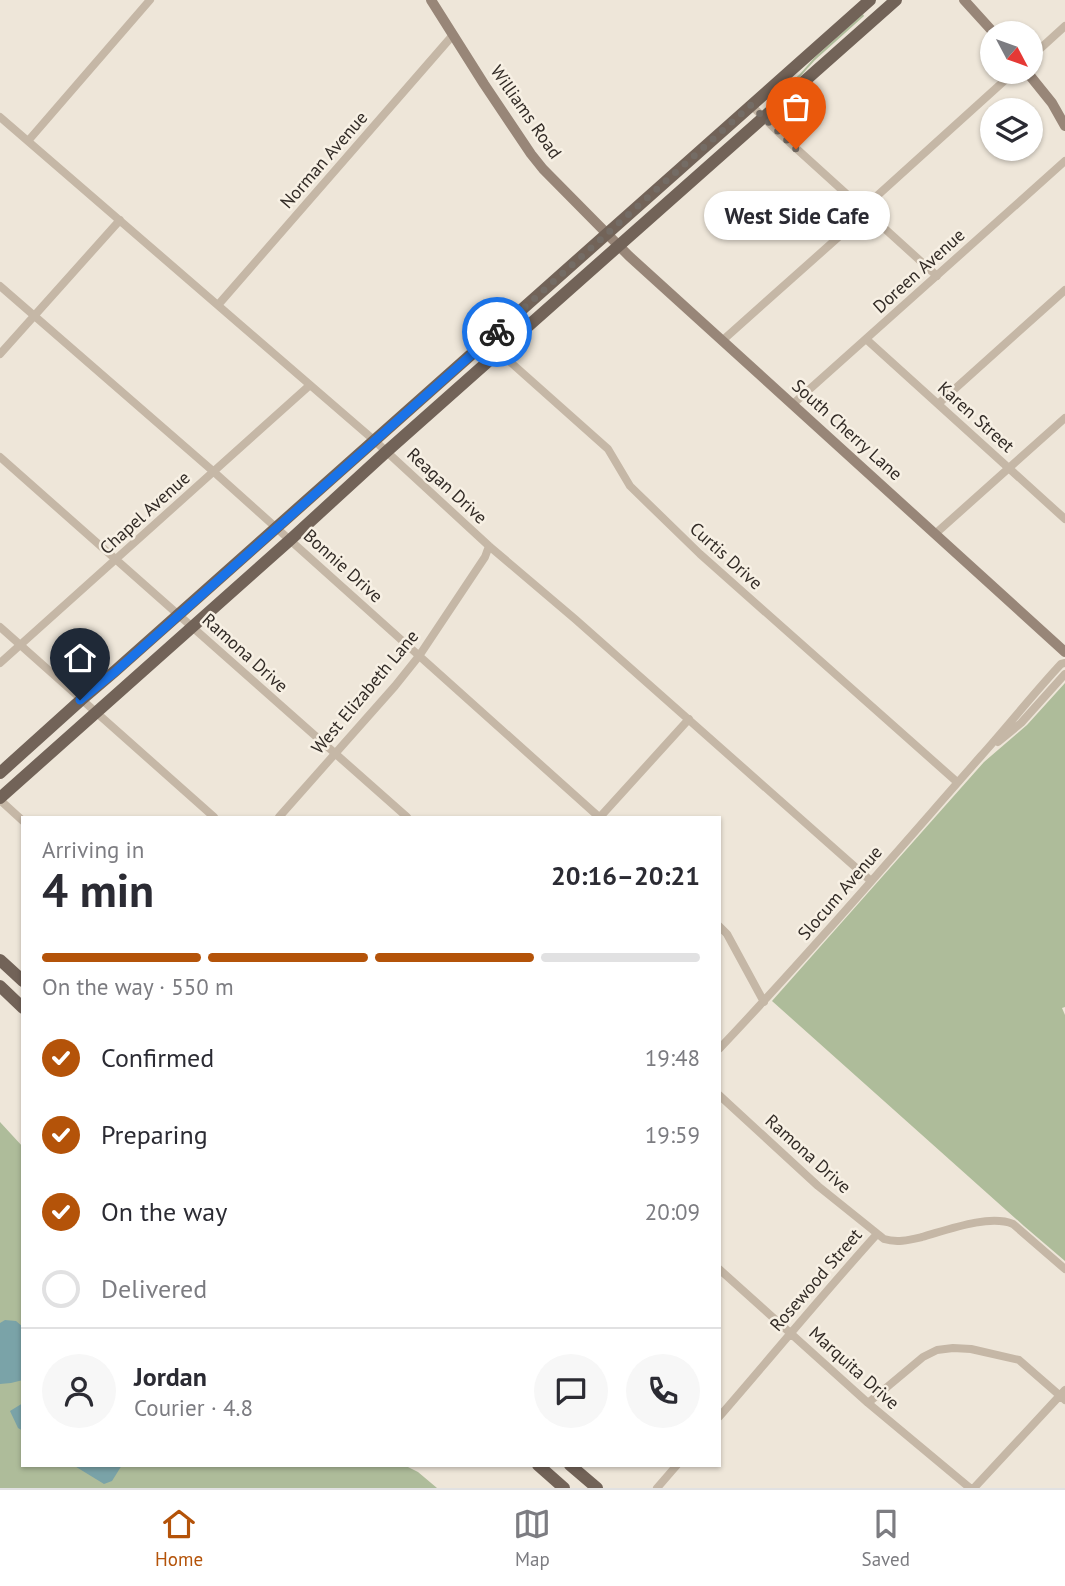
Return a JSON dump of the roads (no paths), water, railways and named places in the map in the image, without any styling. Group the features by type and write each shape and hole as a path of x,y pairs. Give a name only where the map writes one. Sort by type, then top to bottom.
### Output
{"main road":[{"path":"0,773 871,0"},
{"path":"0,799 896,0"},
{"path":"0,960 21,979"},
{"path":"0,986 21,1006"},
{"path":"540,1467 564,1488"},
{"path":"572,1467 597,1488"}],"street":[{"path":"28,141 150,0"},
{"name":"Williams Road","path":"431,0 531,154 607,233"},
{"path":"871,0 881,13"},
{"path":"964,0 983,21"},
{"path":"1043,46 1065,26"},
{"name":"Norman Avenue","path":"218,305 453,35"},
{"path":"723,340 842,233 867,204 1001,84"},
{"path":"1037,84 1065,126"},
{"path":"751,105 937,276"},
{"name":"Reagan Drive","path":"0,117 375,441 489,546 871,881"},
{"name":"Doreen Avenue","path":"793,404 1065,161"},
{"path":"0,354 120,220"},
{"name":"South Cherry Lane","path":"607,233 1065,652"},
{"name":"Bonnie Drive","path":"0,285 599,816"},
{"path":"938,404 1065,290"},
{"name":"Curtis Drive","path":"489,339 499,352 608,449 630,486 691,545 957,782"},
{"name":"Karen Street","path":"866,339 1065,519"},
{"name":"Chapel Avenue","path":"0,663 310,385"},
{"path":"935,534 1065,418"},
{"name":"Ramona Drive","path":"0,457 406,816"},
{"name":"West Elizabeth Lane","path":"280,816 419,656 485,557 489,546"},
{"path":"0,627 213,816"},
{"name":"Slocum Avenue","path":"721,1047 871,881 1040,686 1060,664 1065,663"},
{"name":"Slocum Avenue","path":"982,755 1021,723 1065,674"},
{"path":"601,816 689,719"},
{"path":"0,799 21,819"},
{"path":"721,928 727,934 764,1002"},
{"name":"Ramona Drive","path":"721,1097 818,1186 877,1234"},
{"name":"Rosewood Street","path":"721,1415 877,1234 890,1241 905,1241 989,1220 1006,1221 1065,1269"},
{"name":"Marquita Drive","path":"721,1271 868,1403 972,1488"},
{"path":"868,1403 923,1357 937,1350 953,1348 1019,1360 1063,1395 972,1488"},
{"path":"657,1488 675,1467"}],"water":[{"path":"5,1320 16,1321 21,1325 21,1380 0,1384 0,1323"},
{"path":"21,1404 21,1430 18,1428 10,1411"},
{"path":"76,1467 121,1467 112,1481 104,1484"}],"place":[{"name":"West Side Cafe","path":"796,149"}]}
